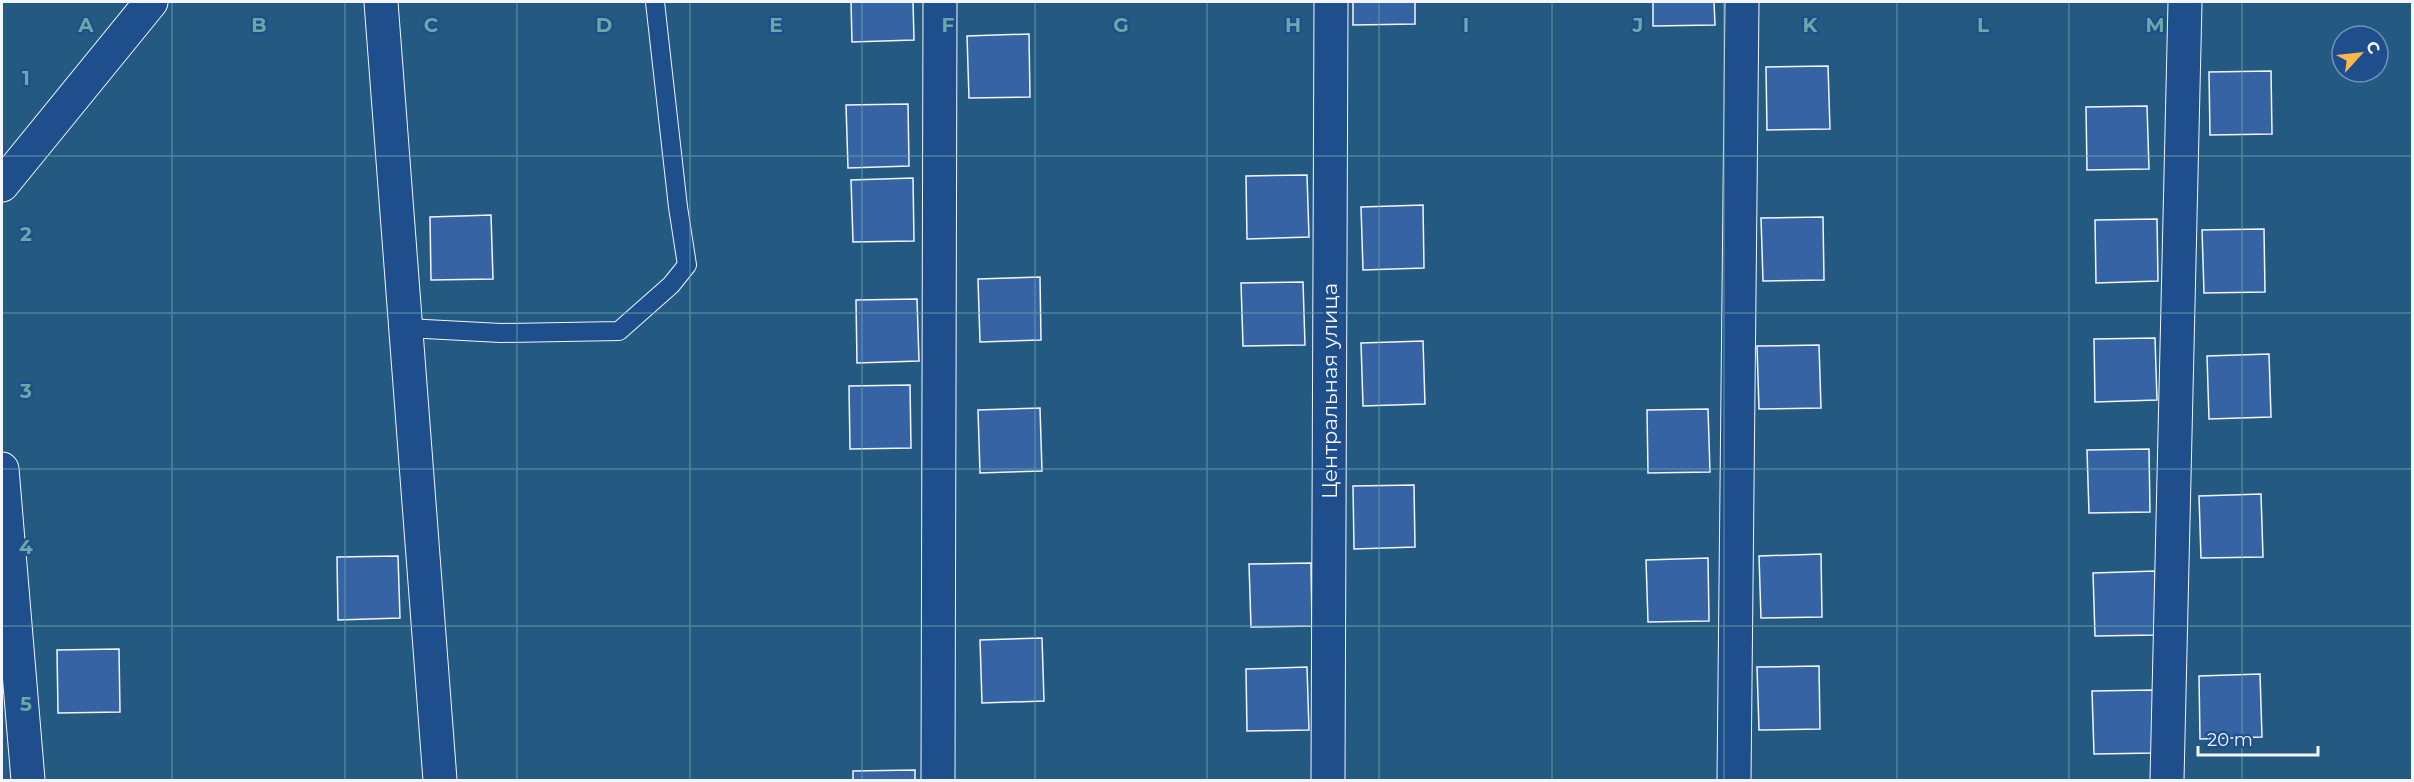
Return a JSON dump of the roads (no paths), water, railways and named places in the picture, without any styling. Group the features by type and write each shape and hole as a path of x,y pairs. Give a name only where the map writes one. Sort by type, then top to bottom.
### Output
{"street":[{"path":"2,185 151,2"},
{"path":"381,2 441,780"},
{"path":"938,780 940,2"},
{"name":"Центральная улица","path":"1328,780 1331,2"},
{"path":"1734,780 1742,2"},
{"path":"2167,780 2185,2"},
{"path":"2,469 28,780"}],"lane":[{"path":"406,328 501,333 619,331 670,285 687,265 654,2"}]}
